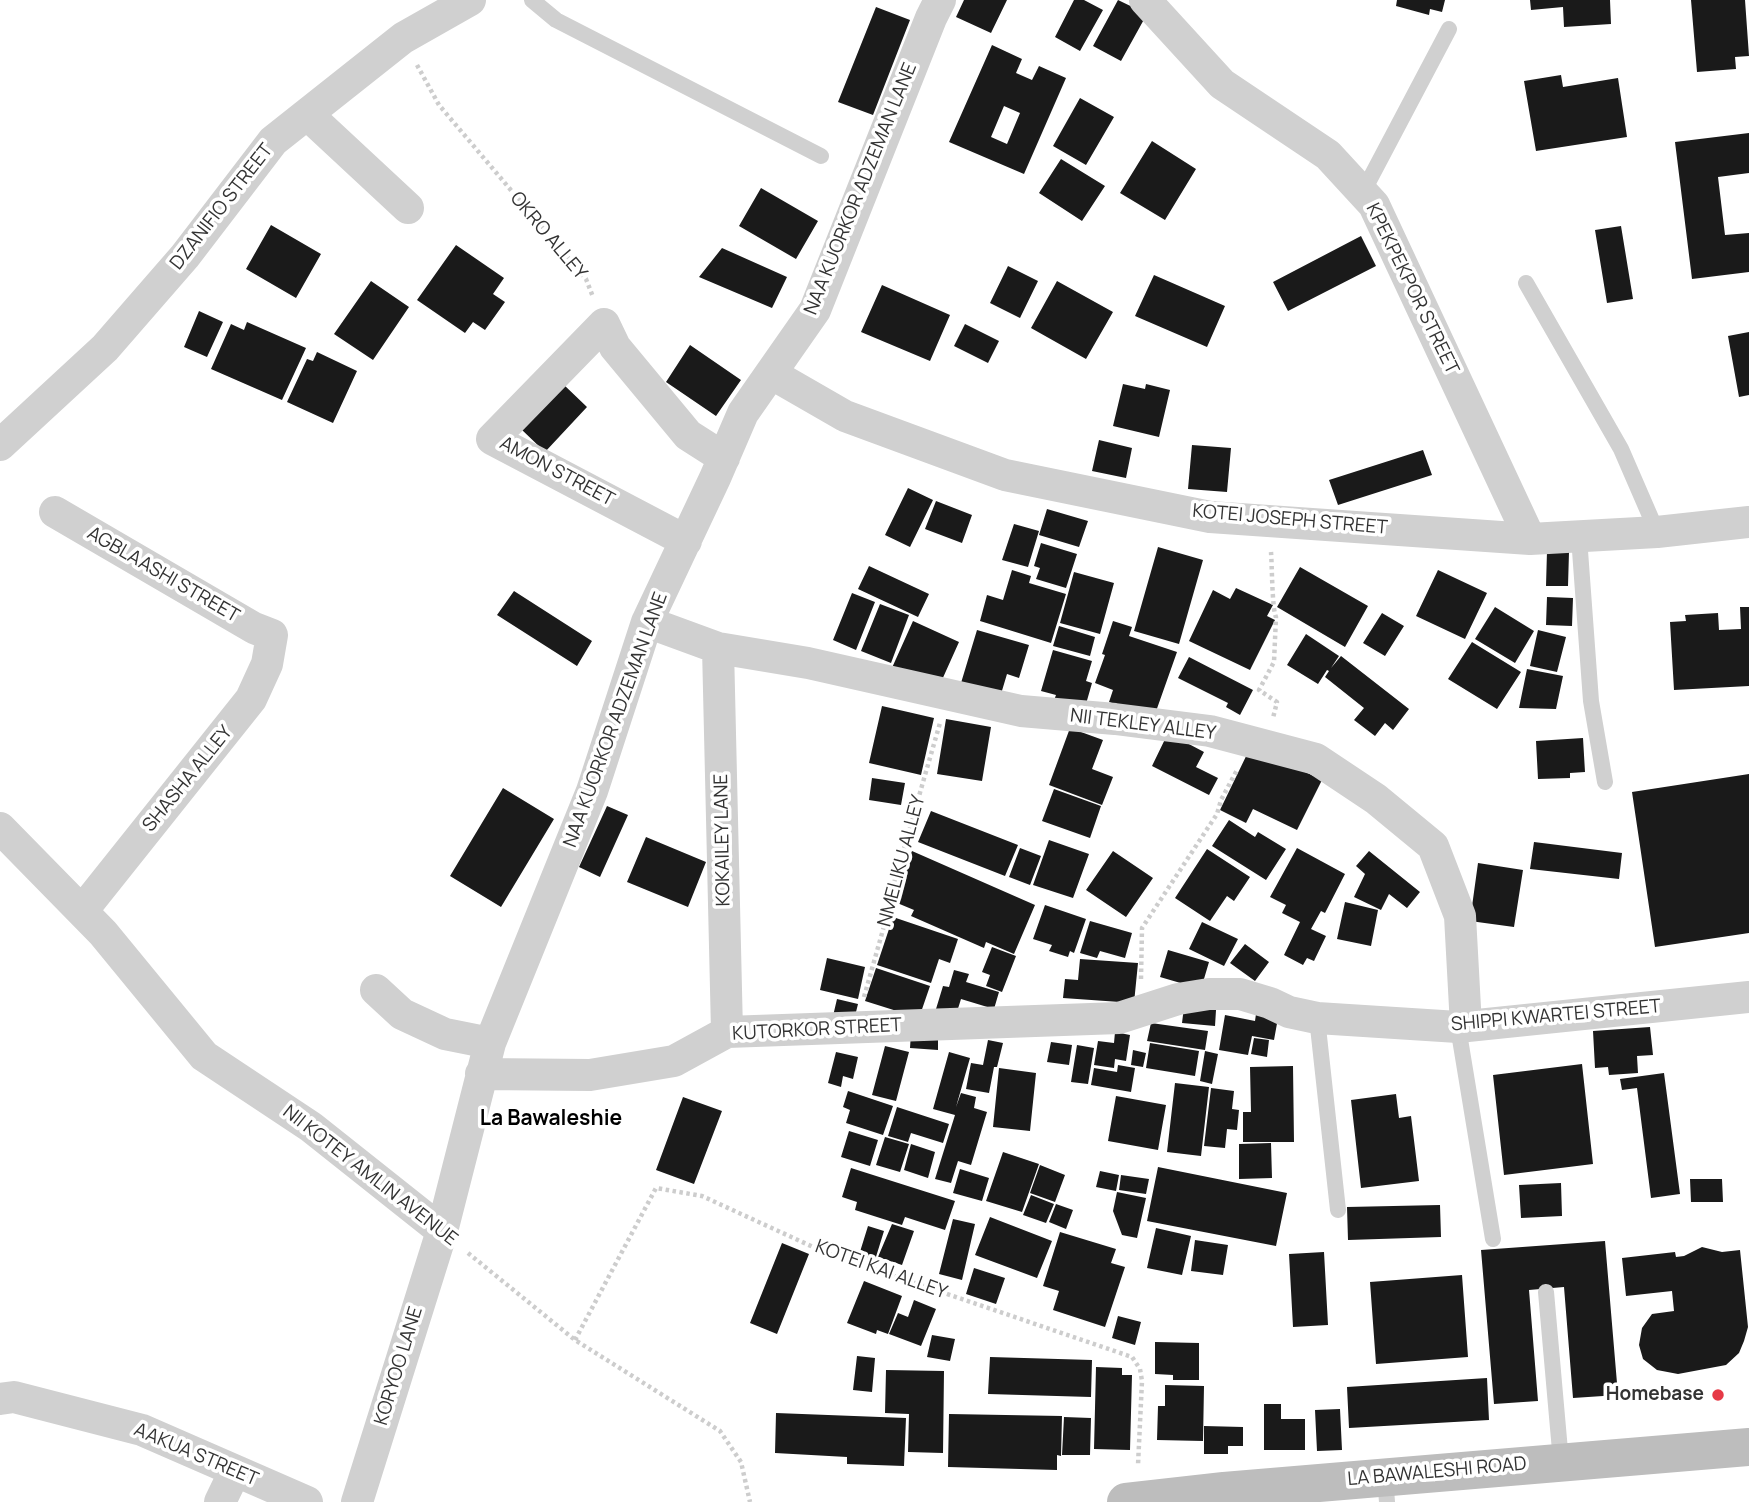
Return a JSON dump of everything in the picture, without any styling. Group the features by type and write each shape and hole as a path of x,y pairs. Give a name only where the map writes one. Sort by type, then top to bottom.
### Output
{"main road":[{"name":"LA BAWALESHI ROAD","path":"1126,1502 1375,1487 1561,1462 1749,1447"}],"street":[{"name":"DZANIFIO STREET","path":"0,445 105,348 185,256 273,141 403,38 470,0"},
{"name":"NAA KUORKOR ADZEMAN LANE","path":"442,1231 490,1043 592,790 647,622 743,413 815,310 940,0"},
{"name":"KPEKPEKPOR STREET","path":"1145,0 1222,85 1328,155 1374,205 1530,539"},
{"path":"308,115 408,208"},
{"path":"604,324 615,347 688,435 724,457"},
{"name":"AMON STREET","path":"604,324 492,439 686,541"},
{"name":"KOTEI JOSEPH STREET","path":"772,374 845,416 1005,475 1210,517 1530,539 1657,532 1749,522"},
{"name":"AGBLAASHI STREET","path":"55,512 254,628 272,635"},
{"name":"NII TEKLEY ALLEY","path":"647,622 718,649 808,663 1021,711 1210,731 1316,759 1376,799 1433,846 1460,916 1462,1026"},
{"name":"SHASHA ALLEY","path":"82,911 251,699 267,664 272,635"},
{"name":"KOKAILEY LANE","path":"718,649 727,1032"},
{"name":"NII KOTEY AMLIN AVENUE","path":"0,828 103,933 204,1056 311,1127 442,1231"},
{"path":"376,990 402,1014 445,1034 490,1043"},
{"name":"SHIPPI KWARTEI STREET","path":"1129,1015 1178,999 1240,995 1270,1003 1289,1012 1317,1018 1462,1026 1749,997"},
{"name":"KUTORKOR STREET","path":"481,1074 590,1075 674,1060 727,1032 1129,1015"},
{"name":"KORYOO LANE","path":"357,1502 442,1231"},
{"name":"AAKUA STREET","path":"0,1399 14,1397 142,1430 307,1502"},
{"path":"220,1502 235,1471"}],"lane":[{"path":"531,0 556,20 821,156"},
{"path":"1363,192 1449,29"},
{"path":"1526,283 1621,449 1657,532"},
{"path":"1578,537 1591,701 1605,782"},
{"path":"1317,1018 1338,1210"},
{"path":"1462,1026 1493,1239"},
{"path":"1546,1292 1561,1462"}],"path":[{"name":"OKRO ALLEY","path":"403,38 439,105 586,279 604,324"},
{"path":"1129,1015 1142,928 1217,814 1221,800 1259,744 1277,702 1259,690 1274,662 1276,617 1273,611 1275,602 1269,521"},
{"name":"NMELIKU ALLEY","path":"856,1027 948,695"},
{"name":"KOTEI KAI ALLEY","path":"575,1340 656,1188 702,1196 824,1252 1132,1357 1140,1368 1142,1381 1136,1501"},
{"name":"NII KOTEY AMLIN AVENUE","path":"442,1231 575,1340 720,1431 741,1462 750,1502"}],"building":[{"path":"964,0 1007,0 991,33 956,17"},
{"path":"1074,0 1084,0 1103,10 1080,51 1055,37"},
{"path":"1118,0 1147,14 1121,61 1093,46"},
{"path":"1397,0 1445,0 1442,12 1430,9 1429,15 1396,6"},
{"path":"1530,0 1610,0 1611,24 1564,27 1563,7 1531,10"},
{"path":"1691,0 1745,0 1749,56 1735,57 1736,69 1697,72"},
{"path":"876,7 910,20 873,115 838,102"},
{"path":"992,45 1022,59 1016,73 1032,80 1039,66 1066,78 1024,174 949,142","holes":["1004,106 1020,113 1007,144 991,137"]},
{"path":"1561,75 1563,87 1618,78 1627,137 1536,151 1524,81"},
{"path":"1080,98 1114,117 1086,165 1053,146"},
{"path":"1749,133 1749,173 1718,177 1725,235 1749,233 1749,272 1692,279 1675,142"},
{"path":"1152,141 1196,169 1165,220 1120,193"},
{"path":"1061,159 1105,186 1082,221 1039,193"},
{"path":"761,188 818,221 796,259 739,226"},
{"path":"271,225 321,254 296,298 246,269"},
{"path":"1621,226 1633,299 1607,303 1595,230"},
{"path":"1361,236 1376,266 1288,311 1273,282"},
{"path":"456,245 504,278 493,294 505,302 485,330 473,322 465,333 417,300"},
{"path":"722,248 787,277 772,308 699,277"},
{"path":"1008,266 1038,281 1020,318 990,303"},
{"path":"1154,275 1225,306 1207,347 1135,316"},
{"path":"371,281 409,307 373,360 334,334"},
{"path":"1057,281 1113,312 1086,359 1031,328"},
{"path":"882,285 950,315 930,361 861,332"},
{"path":"199,311 223,322 207,357 184,347"},
{"path":"247,322 306,348 282,400 211,369 231,324 244,330"},
{"path":"965,324 999,341 988,363 954,346"},
{"path":"1749,332 1749,395 1739,397 1728,336"},
{"path":"690,345 741,380 716,416 666,382"},
{"path":"317,352 357,371 333,423 287,402 307,359 313,361"},
{"path":"563,384 587,407 545,452 521,429"},
{"path":"1123,384 1145,389 1146,384 1170,390 1159,437 1113,426"},
{"path":"1099,440 1132,448 1126,478 1092,471"},
{"path":"1192,445 1231,448 1227,492 1188,489"},
{"path":"1423,450 1432,475 1338,505 1329,480"},
{"path":"908,488 933,500 910,547 885,535"},
{"path":"936,501 972,515 962,543 925,529"},
{"path":"1047,509 1088,521 1079,547 1039,535"},
{"path":"1014,524 1039,531 1028,567 1002,560"},
{"path":"1041,543 1077,554 1066,588 1036,579 1040,568 1034,566"},
{"path":"1158,547 1203,560 1179,644 1134,631"},
{"path":"1547,551 1569,552 1568,586 1546,586"},
{"path":"869,566 929,594 918,617 858,589"},
{"path":"1300,567 1368,606 1345,647 1277,607"},
{"path":"1012,570 1031,576 1029,583 1066,594 1051,643 980,621 987,595 1003,600"},
{"path":"1438,570 1487,593 1465,639 1416,616"},
{"path":"1074,572 1114,583 1100,634 1060,623"},
{"path":"1236,588 1273,605 1267,616 1275,620 1250,670 1189,641 1213,590 1230,599"},
{"path":"514,591 592,641 577,666 497,615"},
{"path":"852,593 875,602 856,650 833,640"},
{"path":"1547,597 1573,598 1572,626 1546,625"},
{"path":"880,604 909,615 891,663 861,651"},
{"path":"1495,607 1534,631 1515,663 1475,639"},
{"path":"1740,607 1749,607 1749,686 1674,690 1670,622 1686,621 1685,615 1718,613 1719,630 1741,629"},
{"path":"1382,613 1404,626 1385,656 1363,643"},
{"path":"913,621 959,642 937,691 891,670"},
{"path":"1113,621 1132,627 1129,636 1177,652 1154,717 1109,702 1113,690 1095,683"},
{"path":"1059,626 1095,637 1090,656 1053,646"},
{"path":"977,630 1029,645 1019,678 1007,674 1001,694 961,683"},
{"path":"1538,630 1566,637 1557,672 1530,666"},
{"path":"1306,634 1339,656 1331,668 1341,656 1409,709 1393,730 1385,723 1375,736 1354,720 1364,708 1325,677 1329,671 1327,670 1318,684 1287,665"},
{"path":"1472,642 1521,672 1497,709 1448,679"},
{"path":"1053,650 1092,661 1086,681 1092,683 1084,711 1053,703 1056,695 1041,691"},
{"path":"1189,657 1253,690 1240,715 1226,707 1228,703 1178,678"},
{"path":"1527,669 1563,676 1556,709 1519,708"},
{"path":"882,706 934,718 921,775 869,763"},
{"path":"946,719 991,727 982,781 937,774"},
{"path":"1070,728 1103,740 1092,769 1113,777 1102,805 1049,785"},
{"path":"1168,733 1204,752 1196,767 1218,778 1209,795 1152,766"},
{"path":"1583,738 1585,772 1570,773 1570,778 1538,779 1536,741"},
{"path":"1251,746 1322,780 1297,830 1253,809 1246,823 1220,810"},
{"path":"1749,774 1749,933 1655,947 1632,792"},
{"path":"872,778 905,783 901,805 869,800"},
{"path":"503,788 554,819 501,907 450,876"},
{"path":"1054,789 1101,806 1090,838 1042,821"},
{"path":"607,806 628,815 600,877 579,867"},
{"path":"931,811 1018,845 1005,876 918,842"},
{"path":"1229,820 1255,837 1258,832 1286,849 1266,880 1212,846"},
{"path":"646,837 706,862 688,907 627,882"},
{"path":"1049,840 1089,854 1073,898 1033,885"},
{"path":"1534,842 1622,853 1619,879 1530,869"},
{"path":"1020,848 1041,856 1030,885 1009,877"},
{"path":"1297,848 1345,874 1325,913 1321,911 1311,929 1326,936 1314,961 1307,958 1303,965 1284,955 1300,922 1282,913 1286,905 1270,897"},
{"path":"1207,849 1250,877 1234,901 1227,896 1210,921 1175,898"},
{"path":"912,851 1035,905 1014,954 986,942 984,948 911,916 914,910 890,900"},
{"path":"1113,851 1153,878 1126,917 1086,890"},
{"path":"1369,851 1420,892 1407,908 1389,894 1381,910 1354,897 1365,874 1356,866"},
{"path":"1478,863 1523,870 1514,927 1470,921"},
{"path":"1345,902 1378,910 1371,946 1337,939"},
{"path":"1045,905 1086,919 1074,953 1070,951 1068,957 1049,951 1052,945 1033,939"},
{"path":"893,917 958,939 950,963 939,959 931,983 877,965"},
{"path":"1090,921 1132,933 1125,958 1100,951 1097,958 1080,953"},
{"path":"1202,922 1238,939 1224,966 1189,949"},
{"path":"1245,944 1269,962 1255,981 1230,963"},
{"path":"992,947 1016,956 1002,992 986,986 990,975 982,972"},
{"path":"1168,950 1209,962 1201,989 1160,977"},
{"path":"827,958 865,967 858,999 820,990"},
{"path":"1080,959 1138,963 1134,1003 1063,998 1065,979 1078,980"},
{"path":"876,968 930,986 919,1018 865,1001"},
{"path":"954,970 969,974 966,982 999,992 994,1009 961,999 956,1015 936,1009 943,986 949,987"},
{"path":"837,999 858,1004 854,1020 833,1016"},
{"path":"1184,1007 1216,1010 1215,1026 1182,1023"},
{"path":"1256,1014 1278,1018 1274,1040 1252,1036 1248,1055 1219,1050 1225,1015 1255,1021"},
{"path":"1151,1023 1208,1031 1205,1050 1147,1041"},
{"path":"1650,1027 1653,1055 1637,1056 1638,1073 1609,1075 1608,1067 1595,1068 1593,1031"},
{"path":"1115,1032 1130,1035 1126,1061 1115,1059 1114,1068 1094,1065 1098,1041 1114,1043"},
{"path":"911,1033 938,1035 938,1050 910,1048"},
{"path":"1254,1038 1269,1040 1267,1057 1251,1054"},
{"path":"988,1040 1003,1043 997,1067 994,1067 989,1093 966,1089 971,1063 983,1065"},
{"path":"1051,1042 1072,1045 1069,1065 1047,1062"},
{"path":"1150,1043 1199,1051 1195,1076 1146,1068"},
{"path":"1077,1045 1094,1048 1088,1084 1071,1082"},
{"path":"885,1046 909,1052 896,1101 872,1095"},
{"path":"1133,1050 1146,1053 1143,1067 1131,1065"},
{"path":"1205,1051 1218,1054 1212,1084 1200,1081"},
{"path":"836,1052 858,1057 853,1079 843,1076 841,1087 828,1083"},
{"path":"949,1052 970,1058 956,1107 961,1093 976,1097 974,1108 987,1112 971,1165 958,1161 951,1183 935,1179 955,1115 933,1109"},
{"path":"1582,1064 1593,1164 1504,1175 1493,1075"},
{"path":"1118,1065 1135,1068 1131,1092 1091,1085 1094,1068 1117,1072"},
{"path":"1293,1066 1294,1142 1243,1142 1243,1112 1251,1112 1250,1067"},
{"path":"999,1068 1036,1073 1030,1131 993,1127"},
{"path":"1664,1073 1680,1194 1651,1198 1637,1088 1622,1090 1620,1079"},
{"path":"1175,1083 1209,1087 1201,1156 1167,1152"},
{"path":"1211,1088 1234,1091 1232,1109 1239,1110 1237,1130 1227,1129 1225,1148 1204,1146"},
{"path":"848,1091 893,1106 883,1135 846,1123 850,1110 843,1107"},
{"path":"1396,1094 1399,1118 1411,1116 1419,1181 1361,1188 1351,1100"},
{"path":"1116,1096 1166,1105 1158,1150 1108,1141"},
{"path":"683,1097 722,1111 694,1184 656,1170"},
{"path":"897,1107 949,1124 943,1143 911,1133 908,1142 888,1136"},
{"path":"849,1131 878,1140 870,1166 841,1157"},
{"path":"885,1137 909,1144 900,1172 876,1165"},
{"path":"1271,1143 1272,1178 1239,1179 1239,1144"},
{"path":"911,1144 935,1152 928,1178 904,1170"},
{"path":"1003,1152 1039,1164 1022,1212 986,1201"},
{"path":"1040,1165 1065,1175 1055,1202 1030,1193"},
{"path":"1158,1167 1287,1193 1276,1246 1147,1221"},
{"path":"851,1168 955,1201 945,1230 905,1217 902,1225 855,1210 857,1202 842,1197"},
{"path":"960,1169 989,1178 982,1201 953,1193"},
{"path":"1100,1171 1119,1175 1116,1191 1096,1187"},
{"path":"1121,1175 1149,1179 1146,1194 1119,1190"},
{"path":"1690,1179 1722,1179 1723,1202 1691,1202"},
{"path":"1561,1183 1562,1216 1521,1218 1519,1185"},
{"path":"1117,1192 1146,1198 1137,1238 1122,1235 1113,1211"},
{"path":"1031,1195 1054,1204 1046,1223 1023,1215"},
{"path":"1056,1204 1073,1210 1066,1229 1049,1222"},
{"path":"1440,1205 1441,1237 1348,1240 1347,1207"},
{"path":"990,1217 1052,1241 1037,1278 975,1255"},
{"path":"953,1219 975,1224 962,1280 939,1274"},
{"path":"892,1224 914,1231 902,1265 878,1257"},
{"path":"868,1226 884,1231 875,1260 859,1255"},
{"path":"1156,1228 1191,1236 1182,1275 1147,1268"},
{"path":"1060,1232 1116,1249 1111,1263 1125,1267 1105,1327 1053,1310 1059,1291 1043,1286"},
{"path":"1195,1240 1228,1245 1223,1275 1191,1271"},
{"path":"1605,1241 1618,1395 1573,1398 1564,1287 1529,1290 1538,1401 1494,1404 1481,1250"},
{"path":"782,1243 809,1254 777,1334 750,1323"},
{"path":"1702,1247 1722,1252 1740,1250 1748,1327 1744,1341 1739,1353 1726,1365 1678,1374 1657,1370 1643,1359 1639,1345 1642,1328 1652,1314 1674,1311 1672,1291 1626,1296 1622,1258 1675,1252 1676,1257 1684,1256"},
{"path":"1324,1252 1328,1325 1293,1327 1289,1254"},
{"path":"974,1268 1005,1278 996,1304 966,1294"},
{"path":"1462,1275 1468,1357 1376,1364 1370,1282"},
{"path":"864,1281 902,1296 888,1334 877,1330 876,1334 847,1323"},
{"path":"914,1300 936,1309 921,1346 889,1334 898,1313 908,1317"},
{"path":"1118,1316 1141,1322 1135,1345 1112,1338"},
{"path":"932,1335 955,1339 950,1361 927,1357"},
{"path":"1155,1342 1199,1343 1199,1380 1173,1380 1173,1375 1155,1374"},
{"path":"857,1356 875,1358 872,1392 853,1390"},
{"path":"990,1357 1092,1360 1091,1397 988,1394"},
{"path":"1096,1367 1122,1368 1122,1375 1132,1375 1130,1450 1094,1449"},
{"path":"886,1370 944,1371 943,1453 908,1452 909,1414 885,1413"},
{"path":"1487,1378 1489,1420 1349,1428 1347,1387"},
{"path":"1165,1385 1204,1386 1203,1441 1157,1440 1158,1406 1165,1406"},
{"path":"1264,1404 1281,1404 1281,1419 1305,1419 1305,1450 1264,1450"},
{"path":"1340,1409 1342,1450 1317,1451 1315,1410"},
{"path":"776,1413 906,1418 904,1466 847,1464 847,1457 775,1453"},
{"path":"949,1414 1062,1416 1061,1456 1057,1455 1057,1470 948,1467"},
{"path":"1064,1417 1091,1418 1090,1455 1062,1455"},
{"path":"1204,1426 1243,1427 1243,1446 1228,1446 1228,1454 1204,1454"}],"place":[{"name":"Homebase","path":"1718,1395"}],"district":[{"name":"La Bawaleshie","path":"551,1119"}]}
